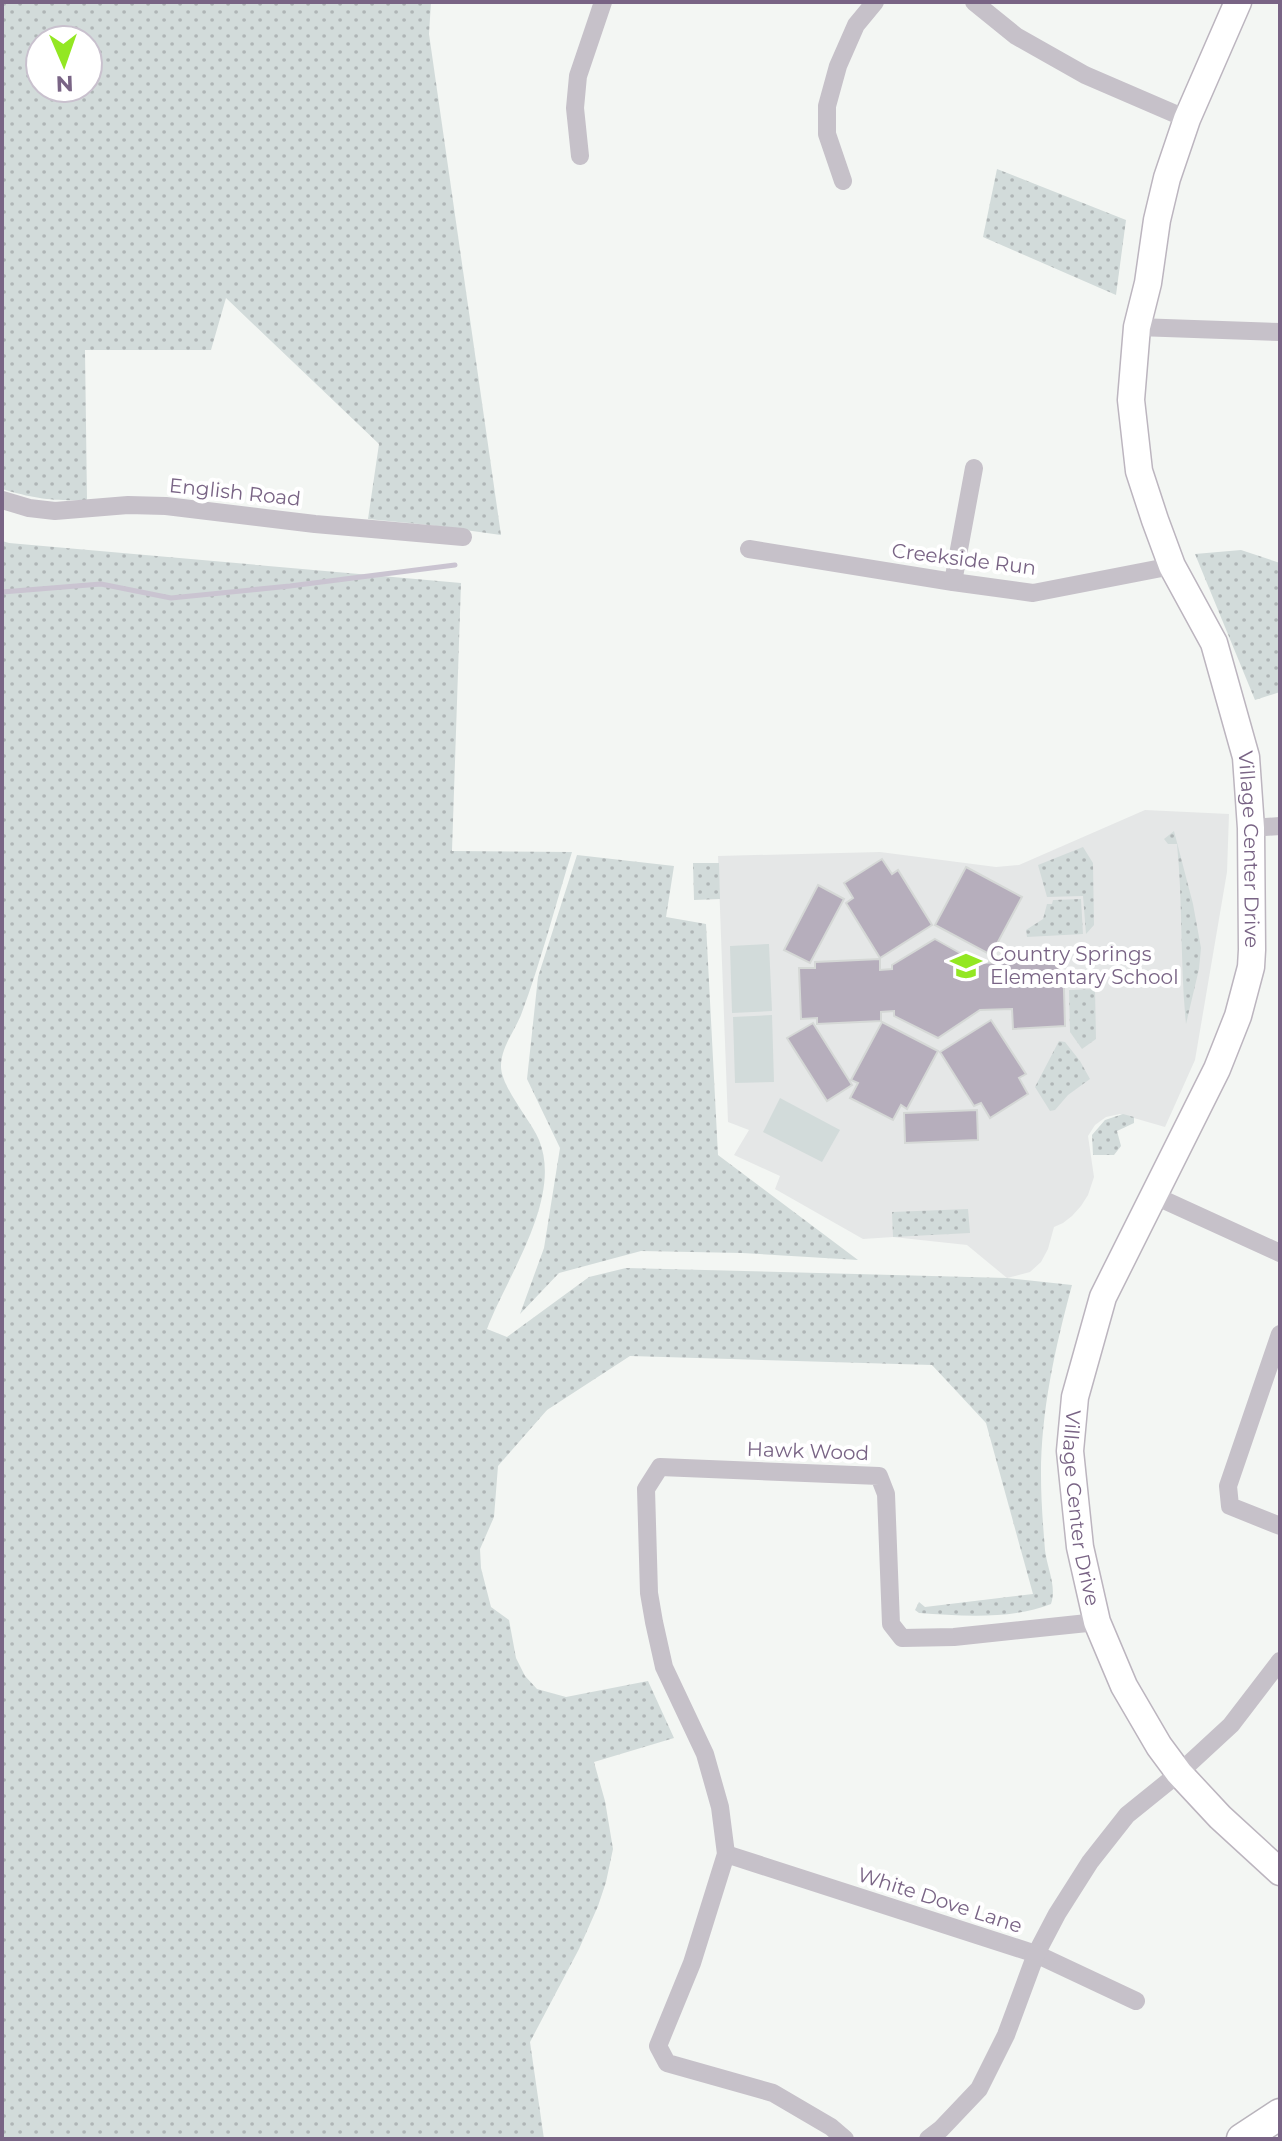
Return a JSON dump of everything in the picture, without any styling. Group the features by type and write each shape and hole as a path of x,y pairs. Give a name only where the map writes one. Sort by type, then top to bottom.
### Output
{"main road":[{"path":"1242,2139 1280,2114"}],"street":[{"path":"580,156 575,108 578,76 603,2"},
{"path":"843,181 827,134 827,106 838,66 856,25 875,2"},
{"path":"974,2 1016,36 1085,75 1187,119"},
{"name":"Village Center Drive","path":"1238,2 1187,119 1167,178 1137,327 1131,400 1139,471 1172,566 1214,643 1246,757 1251,828 1251,967 1238,1016 1217,1069 1103,1297 1075,1397 1070,1451 1080,1547 1097,1622 1124,1686 1159,1746 1179,1773 1220,1817 1280,1872"},
{"path":"1137,327 1280,332"},
{"path":"953,582 974,468"},
{"name":"English Road","path":"2,500 55,511 128,505 166,506 315,524 463,537"},
{"name":"Creekside Run","path":"749,549 1033,593 1172,566"},
{"path":"1251,828 1280,826"},
{"path":"1153,1195 1280,1253"},
{"path":"1280,1334 1228,1486 1230,1506 1280,1526"},
{"name":"Hawk Wood","path":"726,1854 720,1807 705,1754 664,1667 649,1593 646,1489 660,1467 879,1476 886,1494 891,1624 902,1638 954,1637 1097,1622"},
{"path":"928,2139 979,2089 1006,2035 1036,1954 1090,1862 1127,1815 1231,1725 1280,1661"},
{"path":"726,1854 692,1963 658,2046 667,2063 773,2093 831,2127 845,2139"},
{"name":"White Dove Lane","path":"726,1854 1036,1954 1136,2001"}],"shaded area":[{"path":"2,2 431,2 429,34 501,535 368,519 379,444 226,298 211,350 85,350 87,500 44,499 2,489"},
{"path":"997,169 1126,220 1116,295 983,237"},
{"path":"2,541 461,583 452,851 572,852 528,995 502,1058 505,1083 539,1140 544,1163 544,1187 530,1236 487,1329 507,1337 589,1277 626,1268 1007,1278 1072,1285 1050,1380 1043,1427 1041,1484 1046,1557 1053,1597 1051,1604 1036,1609 986,1616 919,1613 915,1610 919,1602 925,1607 1033,1594 986,1423 932,1365 630,1356 547,1410 498,1466 494,1517 480,1549 481,1568 491,1607 509,1620 516,1658 525,1676 537,1689 566,1697 648,1681 674,1738 594,1762 605,1801 613,1849 598,1906 530,2042 544,2139 2,2139"},
{"path":"1241,550 1280,563 1280,692 1255,700 1195,554"},
{"name":"Country Springs Elementary School","path":"1145,810 1229,814 1227,872 1195,1060 1165,1127 1120,1114 1106,1117 1095,1125 1088,1136 1094,1177 1088,1195 1072,1216 1054,1227 1048,1249 1041,1262 1030,1272 1007,1278 967,1245 893,1237 863,1239 775,1189 780,1176 734,1155 749,1130 728,1122 718,856 880,852 996,867 1019,865"},
{"path":"1174,831 1193,904 1201,948 1186,1024 1177,844 1168,844 1164,839"},
{"path":"1083,847 1093,863 1094,925 1086,934 1083,896 1047,897 1038,865"},
{"path":"577,855 674,866 666,917 706,924 718,1155 858,1260 641,1251 559,1273 520,1314 544,1248 560,1148 527,1079 538,977"},
{"path":"693,863 719,863 720,899 694,900"},
{"path":"1081,899 1083,934 1027,937 1026,930 1043,919 1047,904 1052,904 1053,900"},
{"path":"769,944 772,1011 732,1013 730,946"},
{"path":"1095,989 1096,1039 1082,1049 1070,1032 1069,990"},
{"path":"772,1015 774,1082 735,1083 733,1017"},
{"path":"1059,1041 1065,1042 1090,1079 1050,1111 1035,1087"},
{"path":"780,1098 840,1130 822,1162 763,1132"},
{"path":"1123,1114 1134,1117 1134,1123 1117,1131 1121,1146 1114,1155 1093,1155 1092,1135 1105,1120"},
{"path":"968,1209 970,1233 893,1237 892,1212"}],"building":[{"path":"882,859 892,874 898,870 932,925 880,958 846,903 853,898 844,883"},
{"path":"966,867 1022,897 991,955 935,925"},
{"path":"818,885 844,899 810,963 784,950"},
{"path":"935,939 978,963 1015,962 1015,956 1063,954 1065,1026 1013,1029 1012,1009 980,1010 938,1038 894,1016 894,1011 881,1012 881,1021 817,1024 817,1018 801,1019 799,968 815,968 815,962 880,959 880,970 892,969 892,965"},
{"path":"991,1020 1026,1074 1019,1078 1028,1094 990,1118 981,1103 974,1106 940,1052"},
{"path":"882,1022 938,1051 907,1109 901,1105 893,1120 850,1098 858,1083 851,1080"},
{"path":"813,1023 852,1085 827,1101 787,1038"},
{"path":"977,1110 978,1140 905,1143 904,1113"}],"waterway":[{"path":"2,592 101,584 171,598 455,565"}],"place":[{"name":"Country Springs Elementary School","path":"966,966"}]}
